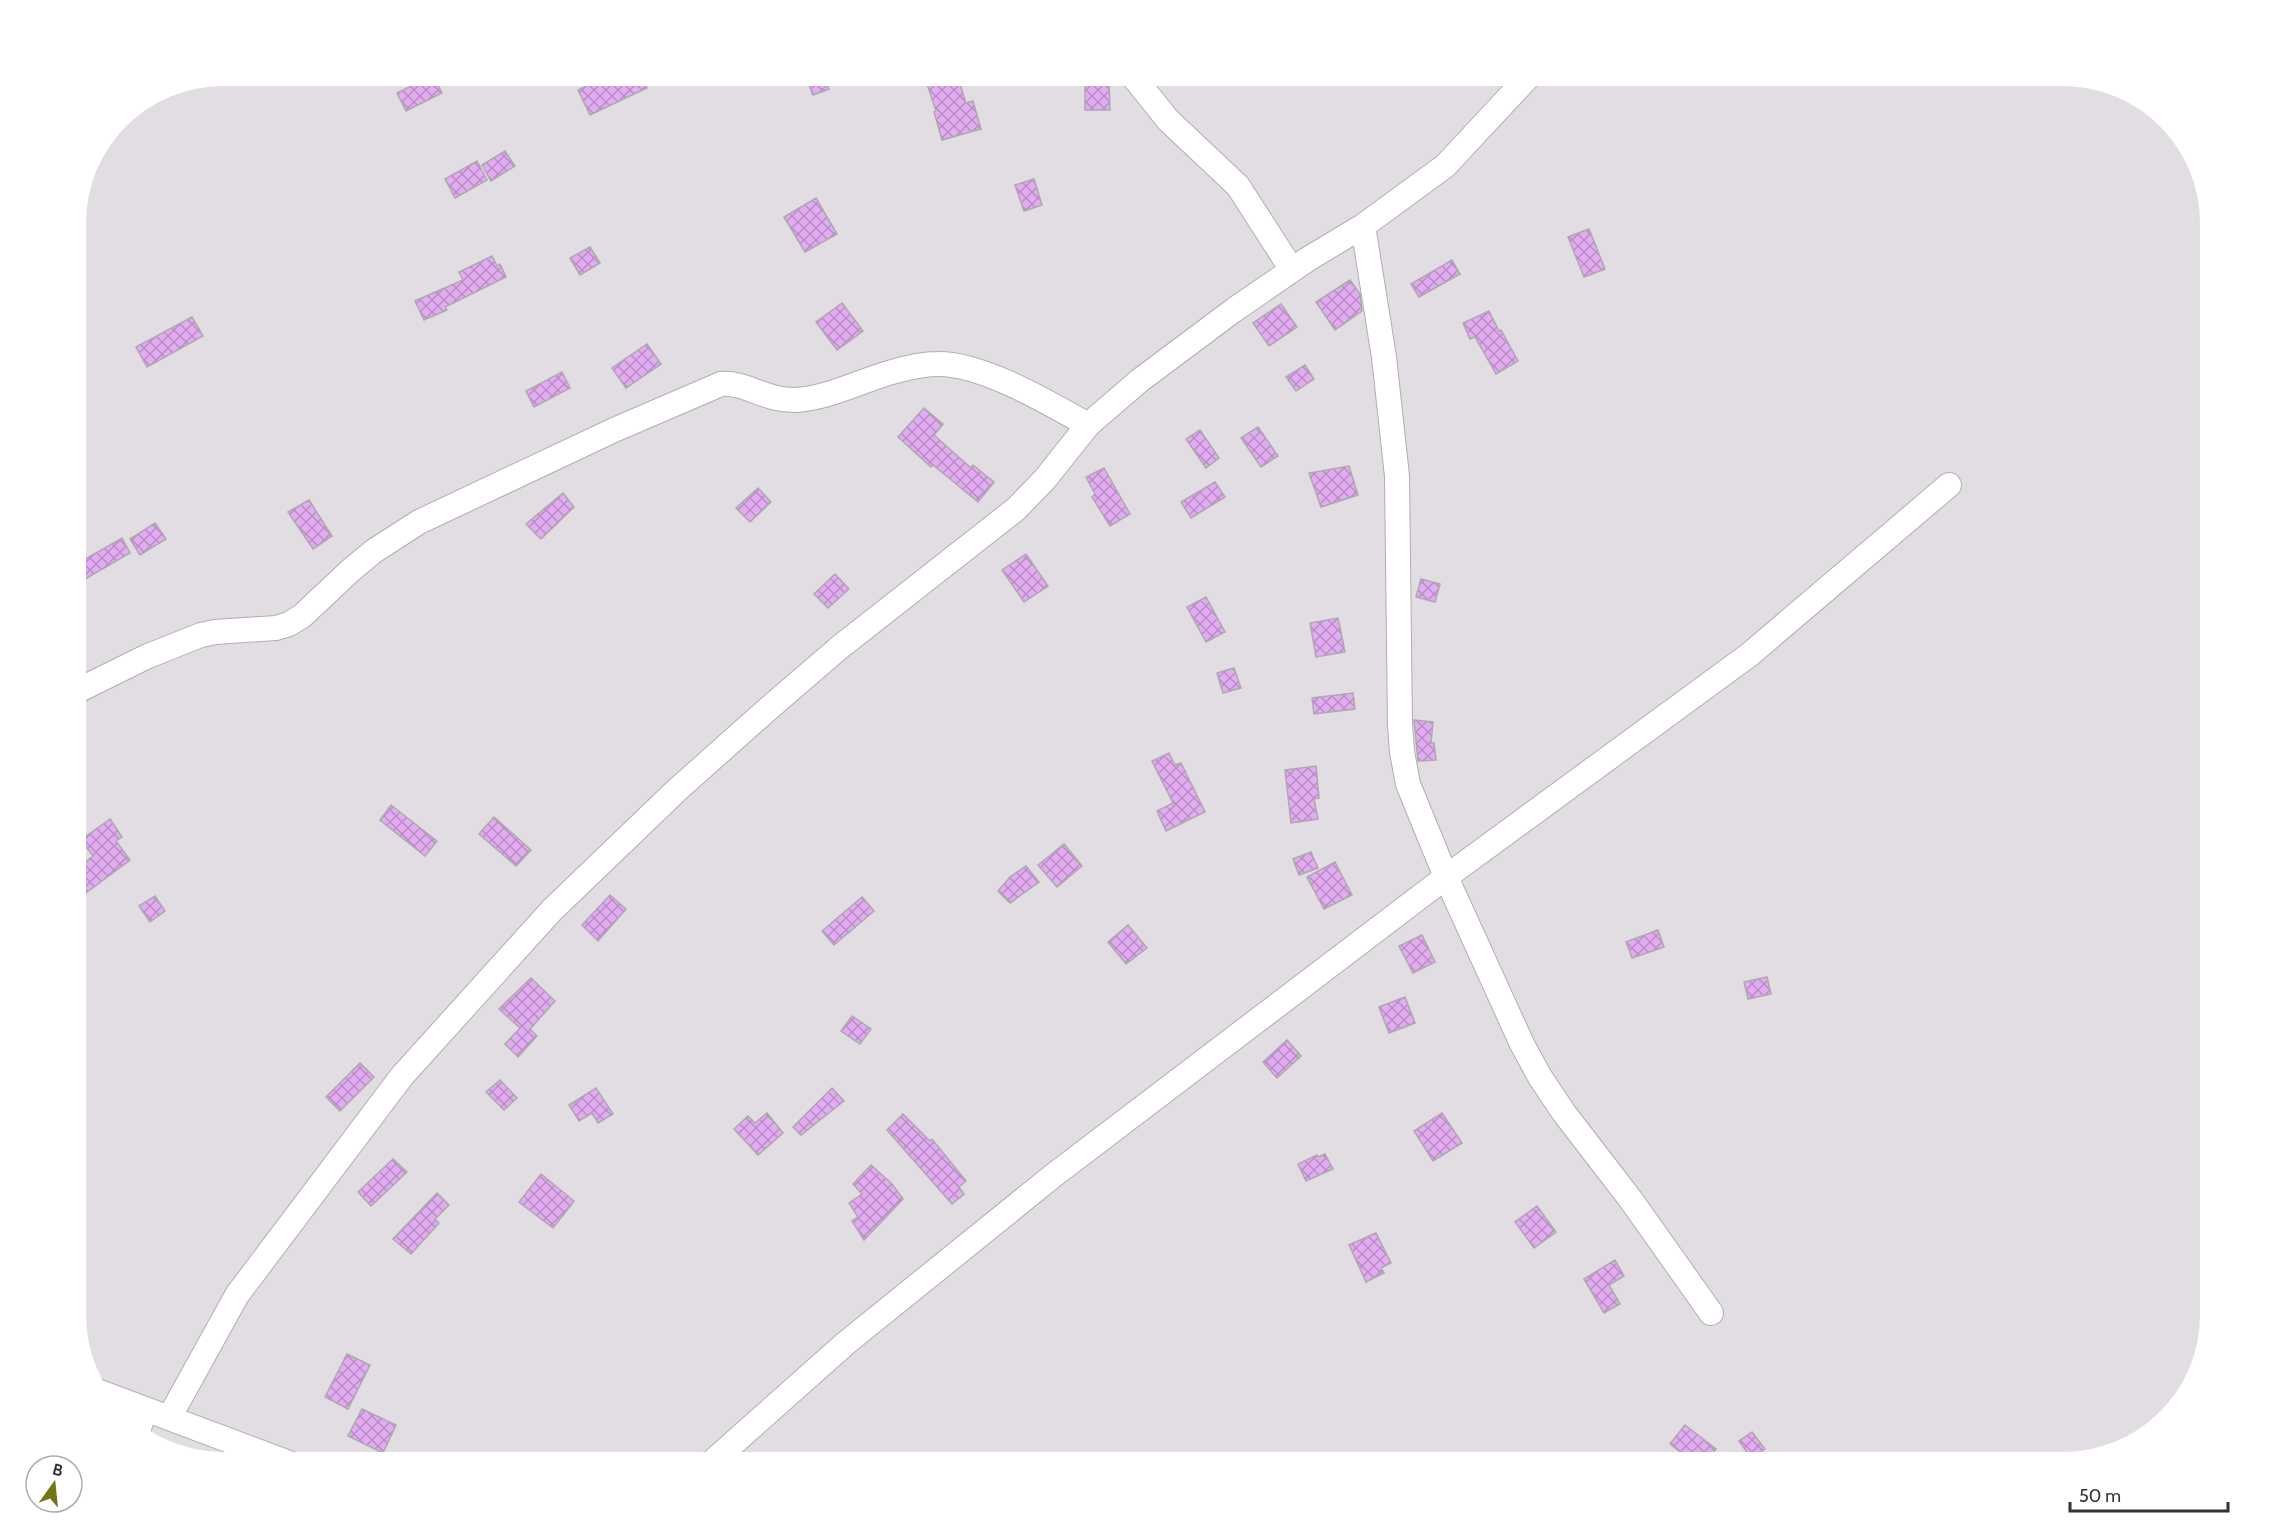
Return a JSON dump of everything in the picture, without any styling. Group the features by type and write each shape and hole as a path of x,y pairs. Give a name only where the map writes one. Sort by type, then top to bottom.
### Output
{"street":[{"path":"1141,86 1168,120 1238,186 1292,270"},
{"path":"169,1418 237,1295 381,1104 410,1067 552,910 678,789 840,647 1016,509 1045,479 1088,425 1149,374 1234,310 1292,270 1363,226 1445,166 1520,86"},
{"path":"1363,226 1384,357 1397,476 1397,587 1402,752 1408,784 1446,877 1522,1044 1540,1077 1711,1312"},
{"path":"86,687 148,656 201,635 276,628 289,624 302,616 374,551 419,522 615,430 721,384 736,384 767,397 795,400 815,398 914,366 938,364 968,369 1029,392 1088,425"},
{"path":"723,1452 846,1343 1054,1174 1446,877 1749,655 1948,485"},
{"path":"113,1397 260,1452"},
{"path":"140,1425 145,1409"}],"building":[{"path":"411,86 438,86 442,93 406,111 397,93"},
{"path":"586,86 646,86 647,88 590,115 578,90"},
{"path":"809,86 828,86 829,89 813,95"},
{"path":"928,86 961,86 966,103 973,101 981,129 942,140 934,112 936,111"},
{"path":"1085,86 1109,86 1110,110 1085,110"},
{"path":"505,151 515,166 491,181 482,165"},
{"path":"477,161 487,180 455,198 445,179"},
{"path":"1034,179 1042,205 1024,211 1015,185"},
{"path":"816,198 837,234 805,252 784,217"},
{"path":"1589,229 1605,269 1584,277 1568,237"},
{"path":"590,247 600,263 580,275 570,258"},
{"path":"492,256 497,266 500,264 506,277 445,307 447,310 424,320 415,301 463,280 459,272"},
{"path":"1452,260 1460,274 1419,297 1411,284"},
{"path":"1350,280 1360,294 1362,311 1335,330 1316,302"},
{"path":"842,303 863,331 837,350 816,322"},
{"path":"1281,304 1297,327 1269,346 1253,323"},
{"path":"1489,311 1518,361 1496,374 1475,337 1470,339 1463,323"},
{"path":"192,317 203,336 147,367 136,347"},
{"path":"647,344 661,364 626,388 612,368"},
{"path":"1305,365 1314,379 1296,391 1286,377"},
{"path":"562,372 570,388 534,407 526,391"},
{"path":"924,408 943,424 934,435 971,468 973,465 994,482 978,502 933,465 931,467 898,437"},
{"path":"1258,427 1278,456 1261,467 1241,438"},
{"path":"1200,430 1219,458 1206,468 1186,439"},
{"path":"1349,466 1358,495 1321,507 1309,473"},
{"path":"1104,468 1130,514 1110,526 1092,497 1095,494 1086,477"},
{"path":"1215,482 1225,497 1191,518 1181,502"},
{"path":"758,488 771,502 750,522 736,508"},
{"path":"563,493 574,507 541,539 526,524"},
{"path":"309,500 332,536 313,549 288,512"},
{"path":"155,523 166,539 140,555 130,539"},
{"path":"122,538 130,553 86,579 86,559"},
{"path":"1026,554 1048,586 1024,602 1002,570"},
{"path":"835,574 849,589 828,608 814,594"},
{"path":"1421,579 1440,584 1435,602 1416,597"},
{"path":"1206,597 1225,632 1206,642 1187,607"},
{"path":"1338,618 1345,652 1316,657 1310,623"},
{"path":"1234,668 1241,688 1223,693 1217,673"},
{"path":"1353,693 1355,709 1314,714 1312,698"},
{"path":"1414,720 1433,722 1431,743 1434,743 1436,760 1418,761"},
{"path":"1169,753 1175,765 1181,763 1205,812 1166,831 1157,811 1173,803 1152,761"},
{"path":"1316,766 1319,798 1314,799 1318,819 1291,823 1285,770"},
{"path":"391,805 437,841 425,856 380,820"},
{"path":"494,817 531,850 516,866 479,834"},
{"path":"110,819 122,837 116,841 130,860 86,893 86,861 93,856 86,847 86,836"},
{"path":"1064,844 1082,866 1057,887 1038,865"},
{"path":"1311,852 1318,868 1299,875 1293,859"},
{"path":"1335,862 1352,895 1324,909 1307,877"},
{"path":"1026,866 1039,882 1010,903 998,891 1010,877"},
{"path":"610,895 626,909 598,941 582,925"},
{"path":"155,896 165,911 150,922 139,906"},
{"path":"862,897 874,911 834,945 822,931"},
{"path":"1128,925 1147,948 1126,964 1108,942"},
{"path":"1658,930 1664,947 1632,958 1626,942"},
{"path":"1422,935 1435,962 1413,973 1399,946"},
{"path":"1767,977 1771,994 1748,999 1744,982"},
{"path":"531,978 555,1001 530,1029 537,1036 518,1057 505,1044 520,1028 499,1009"},
{"path":"1405,997 1415,1023 1389,1033 1379,1007"},
{"path":"852,1016 871,1029 860,1044 841,1031"},
{"path":"1287,1040 1301,1056 1277,1078 1263,1062"},
{"path":"360,1063 374,1077 340,1111 326,1097"},
{"path":"500,1080 517,1098 504,1110 486,1092"},
{"path":"596,1088 613,1114 598,1123 592,1113 579,1121 569,1105"},
{"path":"832,1088 844,1101 801,1135 793,1127"},
{"path":"767,1113 783,1133 758,1155 734,1129 748,1116 755,1123"},
{"path":"1442,1113 1462,1143 1433,1161 1414,1131"},
{"path":"903,1114 930,1141 932,1139 966,1181 959,1187 964,1194 952,1204 887,1130"},
{"path":"1325,1154 1333,1169 1306,1181 1298,1164 1317,1155 1318,1157"},
{"path":"393,1159 407,1172 371,1206 358,1192"},
{"path":"871,1165 892,1184 903,1199 864,1240 852,1221 858,1217 849,1203 862,1194 853,1184"},
{"path":"541,1174 574,1201 553,1228 519,1202"},
{"path":"437,1193 449,1205 435,1219 439,1223 411,1254 393,1239"},
{"path":"1537,1206 1556,1232 1534,1248 1515,1222"},
{"path":"1376,1233 1391,1263 1381,1268 1384,1273 1366,1282 1349,1245"},
{"path":"1615,1260 1624,1276 1609,1285 1620,1304 1604,1313 1584,1279"},
{"path":"347,1354 370,1365 348,1409 325,1397"},
{"path":"362,1409 396,1425 383,1452 348,1436"},
{"path":"1685,1425 1716,1449 1714,1452 1680,1452 1670,1444"},
{"path":"1752,1432 1765,1449 1760,1452 1747,1452 1739,1441"}]}
